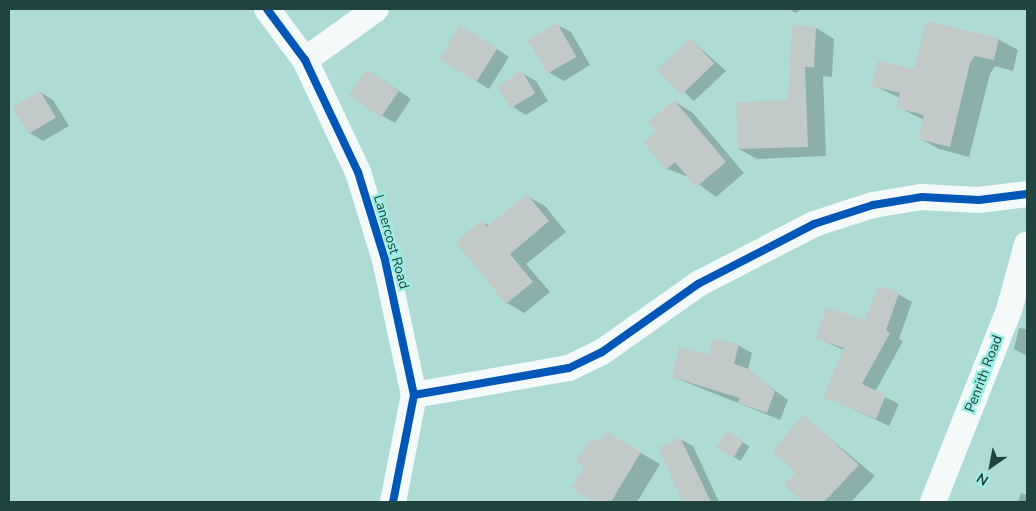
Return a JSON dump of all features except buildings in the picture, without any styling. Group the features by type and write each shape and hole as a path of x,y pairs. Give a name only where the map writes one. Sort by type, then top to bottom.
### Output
{"street":[{"name":"Lanercost Road","path":"267,9 305,60 358,172 385,260 414,395 393,502"},
{"path":"305,60 376,9"},
{"path":"414,395 569,368 602,352 698,284 814,224 873,205 922,197 979,200 1027,194"},
{"name":"Penrith Road","path":"933,502 1009,310 1027,244"}],"cycle path":[{"path":"267,9 305,60 358,172 385,260 414,395 393,502"},
{"path":"414,395 569,368 602,352 698,284 814,224 873,205 922,197 979,200 1027,194"}]}
